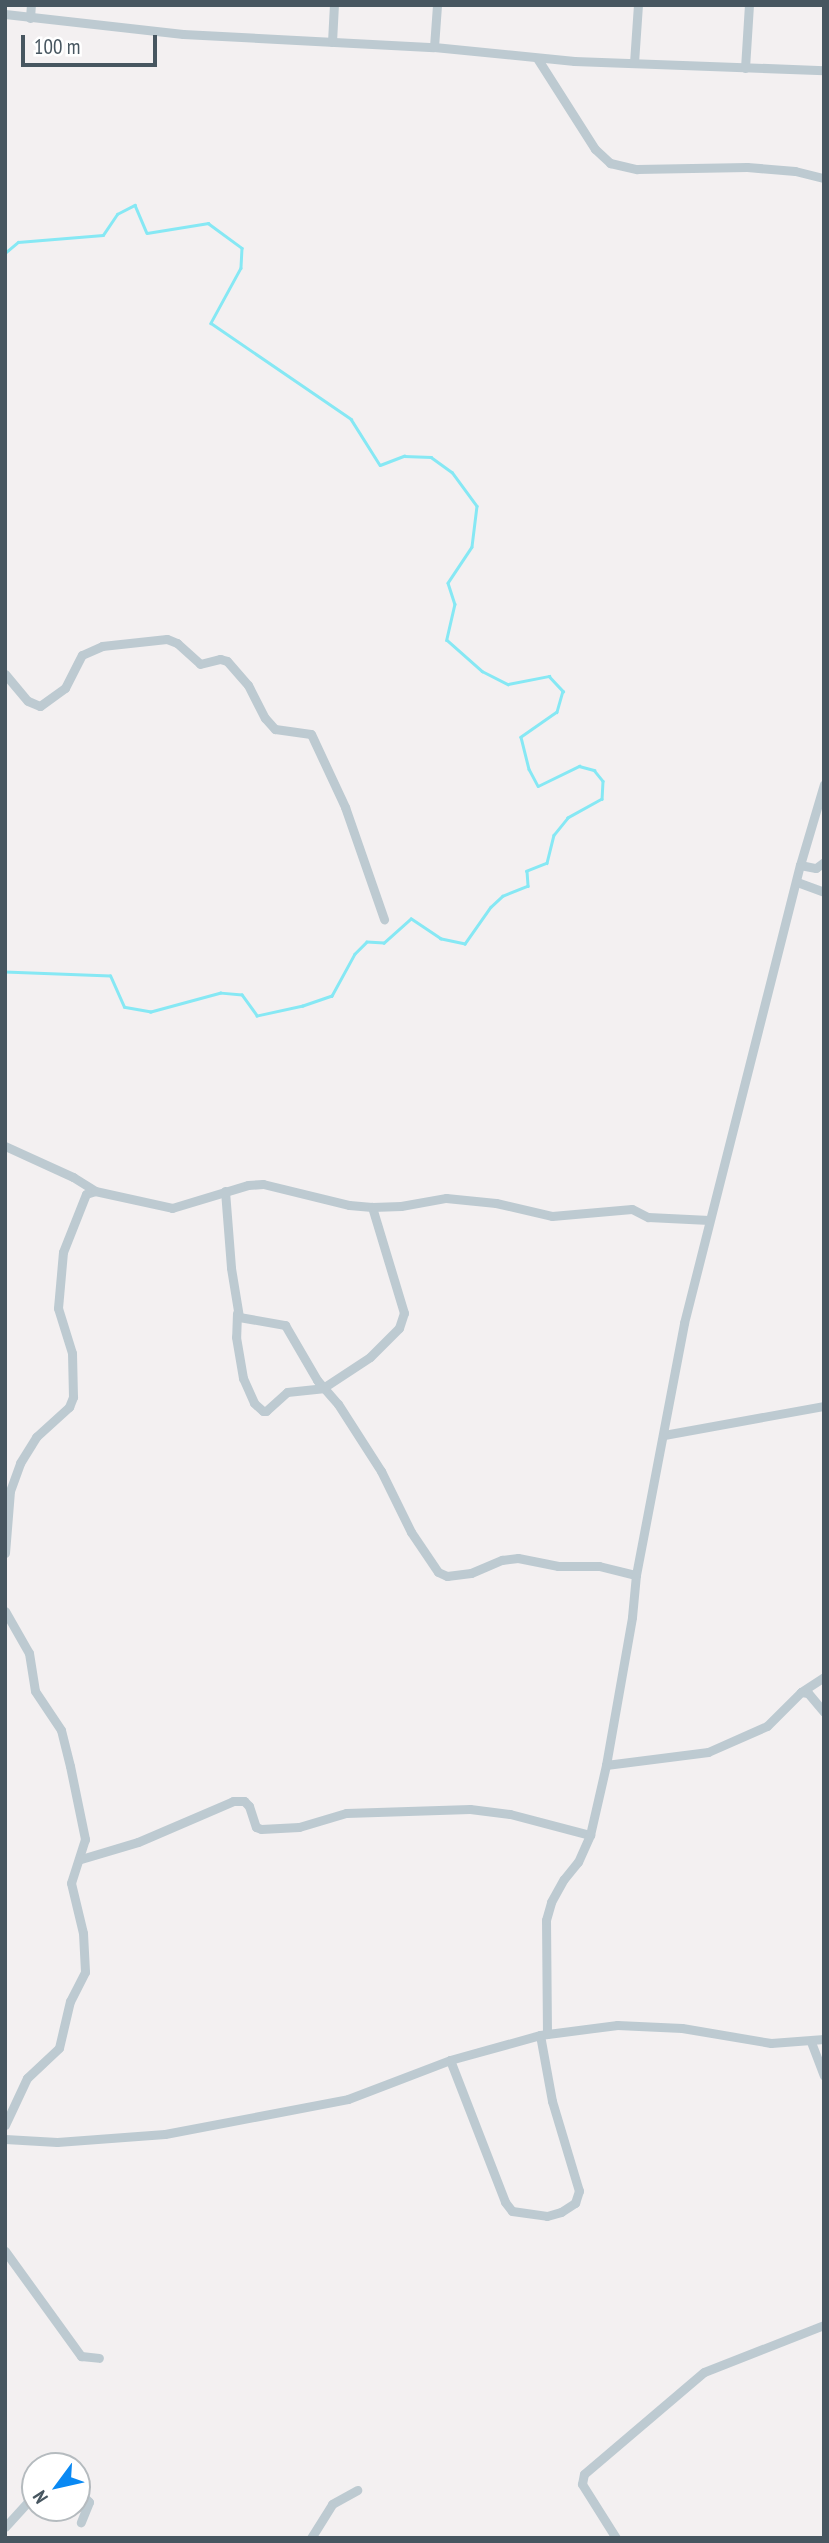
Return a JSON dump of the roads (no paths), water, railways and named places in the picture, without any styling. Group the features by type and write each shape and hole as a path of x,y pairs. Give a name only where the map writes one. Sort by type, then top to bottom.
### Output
{"street":[{"path":"30,18 31,5"},
{"path":"332,42 334,5"},
{"path":"434,47 437,5"},
{"path":"634,63 638,5"},
{"path":"745,68 749,5"},
{"path":"5,14 183,34 434,47 537,58 824,70"},
{"path":"537,58 595,149 610,163 637,169 747,167 795,171 824,178"},
{"path":"5,674 28,701 40,706 65,688 82,655 102,646 167,639 177,643 200,664 220,659 226,661 248,685 265,718 275,729 311,734 345,807 384,919"},
{"path":"450,2060 505,2202 512,2211 547,2216 561,2212 575,2203 579,2190 552,2101 543,2035 546,1920 557,1891 578,1862 590,1836 606,1765 632,1617 636,1575 684,1324 800,865 824,785"},
{"path":"800,865 816,868 824,862"},
{"path":"796,882 824,892"},
{"path":"5,1146 73,1177 95,1191 147,1205 172,1208 225,1191 263,1184 349,1205 372,1207 401,1206 446,1198 496,1203 552,1216 632,1209 648,1217 709,1220"},
{"path":"5,1553 10,1491 20,1463 36,1437 69,1407 73,1397 72,1353 58,1315 62,1252 82,1200 95,1191"},
{"path":"225,1191 237,1312 236,1337 243,1378 254,1403 263,1411 287,1392 323,1388 370,1357 403,1321 402,1301 389,1272 372,1207"},
{"path":"237,1312 242,1319 267,1320 285,1325 323,1388 381,1471 411,1532 438,1572 447,1576 471,1573 502,1560 518,1558 558,1566 599,1566 636,1575"},
{"path":"664,1435 824,1406"},
{"path":"5,1611 29,1653 34,1690 61,1730 85,1839 72,1883 83,1933 85,1972 70,2001 59,2048 27,2078 5,2125"},
{"path":"606,1765 708,1752 767,1726 801,1692 824,1677"},
{"path":"801,1692 808,1693 824,1712"},
{"path":"80,1859 138,1842 233,1801 244,1801 249,1806 256,1827 261,1829 299,1827 346,1813 470,1809 510,1814 590,1836"},
{"path":"5,2139 57,2142 165,2134 348,2099 450,2060 543,2035 641,2024 736,2039 811,2042 824,2039"},
{"path":"811,2042 824,2076"},
{"path":"5,2251 81,2356 99,2358"},
{"path":"616,2538 582,2484 584,2474 704,2372 824,2325"},
{"path":"311,2538 332,2504 357,2490"},
{"path":"5,2527 21,2509"}],"waterway":[{"path":"5,253 18,242 103,235 117,214 135,205 147,233 208,223 242,248 241,268 211,323 351,419 380,465 404,456 431,457 452,472 477,506 472,547 448,583 455,604 447,640 482,671 508,684 549,676 563,691 557,712 521,737 529,769 538,786 579,766 594,770 603,781 602,799 568,818 554,835 547,863 527,871 528,886 503,896 491,907 465,944 441,939 411,919 384,943 367,942 355,954 332,996 303,1006 257,1016 242,995 221,993 151,1012 124,1007 110,976 5,972"}]}
